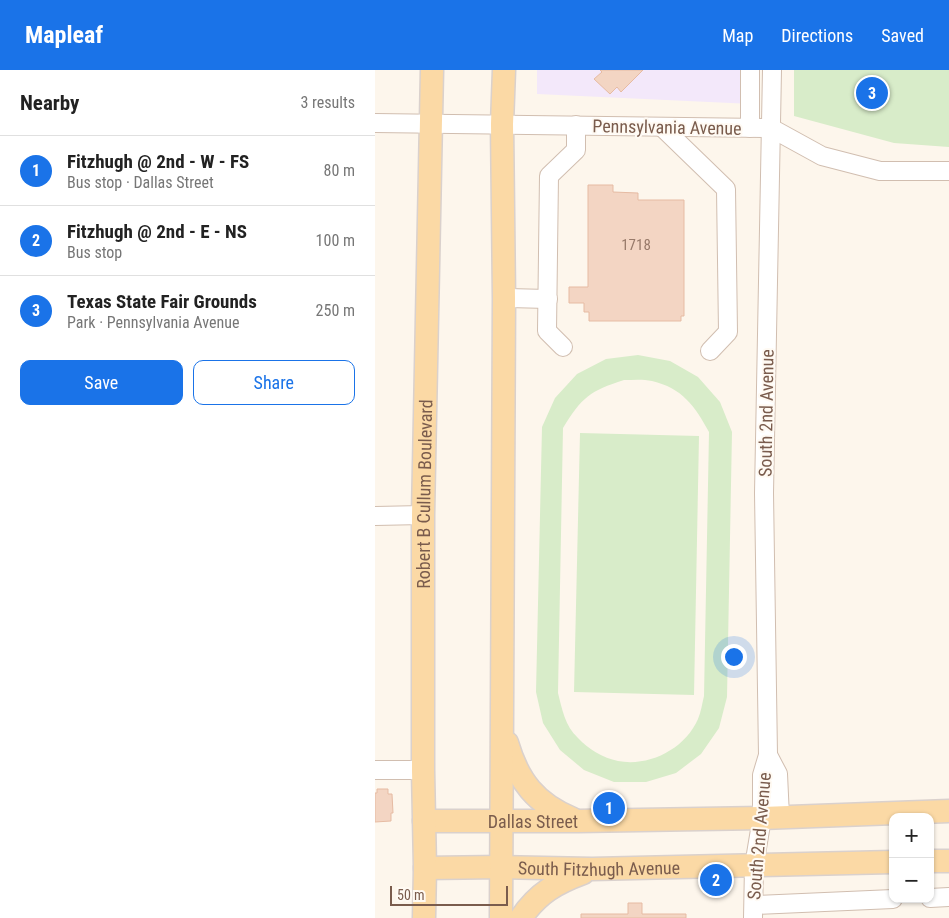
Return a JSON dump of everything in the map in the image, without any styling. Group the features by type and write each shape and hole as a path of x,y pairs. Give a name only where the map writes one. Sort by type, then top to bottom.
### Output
{"main road":[{"name":"Robert B Cullum Boulevard","path":"424,918 423,515 432,70"},
{"path":"501,918 505,298 502,124 504,70"},
{"path":"503,729 510,753 520,774 535,796 547,807 578,821"},
{"path":"771,818 949,811"},
{"name":"Dallas Street","path":"424,821 771,818"},
{"path":"934,861 949,861"},
{"name":"South Fitzhugh Avenue","path":"425,868 502,866 592,869 889,862"},
{"path":"521,918 531,904 546,891 561,881 592,869"}],"street":[{"path":"750,70 750,128"},
{"name":"South 2nd Avenue","path":"753,911 754,866 771,818 762,775 768,755 765,493 772,70"},
{"name":"Pennsylvania Avenue","path":"375,123 771,128 822,156 880,171 949,171"},
{"path":"563,347 547,331 549,176 576,150 576,125"},
{"path":"662,127 726,189 728,332 710,351"},
{"path":"505,298 548,298"},
{"path":"375,516 423,515"},
{"path":"375,770 423,770"},
{"path":"934,898 949,897"},
{"path":"753,911 889,899"}],"shaded area":[{"path":"537,70 752,70 752,104 537,94"}],"green space":[{"path":"794,70 949,70 949,147 894,143 794,116"},
{"path":"638,355 670,361 698,377 720,402 732,432 727,697 719,728 701,754 676,773 646,782 614,782 584,770 560,750 543,723 536,692 542,427 555,398 577,374 606,359","holes":["624,380 652,381 672,388 693,406 709,432 704,696 701,711 692,730 675,747 665,754 654,758 630,762 607,758 582,742 567,723 558,693 563,428 576,409 588,397 603,388"]},
{"path":"580,433 699,436 694,695 574,692"}],"building":[{"path":"600,70 643,70 621,92 617,87 610,94 594,79 602,72"},
{"path":"588,185 613,185 613,192 638,193 638,200 684,200 684,316 681,316 681,321 589,321 589,312 584,312 584,303 569,303 569,287 588,287"},
{"path":"377,789 388,789 388,794 392,794 393,813 391,813 391,821 375,822 375,793 377,793"},
{"path":"628,903 642,903 642,914 686,914 686,918 581,918 581,914 628,914"}],"place":[{"name":"Texas State Fair Grounds","path":"872,93"},
{"name":"Fitzhugh @ 2nd - W - FS","path":"609,808"},
{"name":"Fitzhugh @ 2nd - E - NS","path":"716,880"}]}
